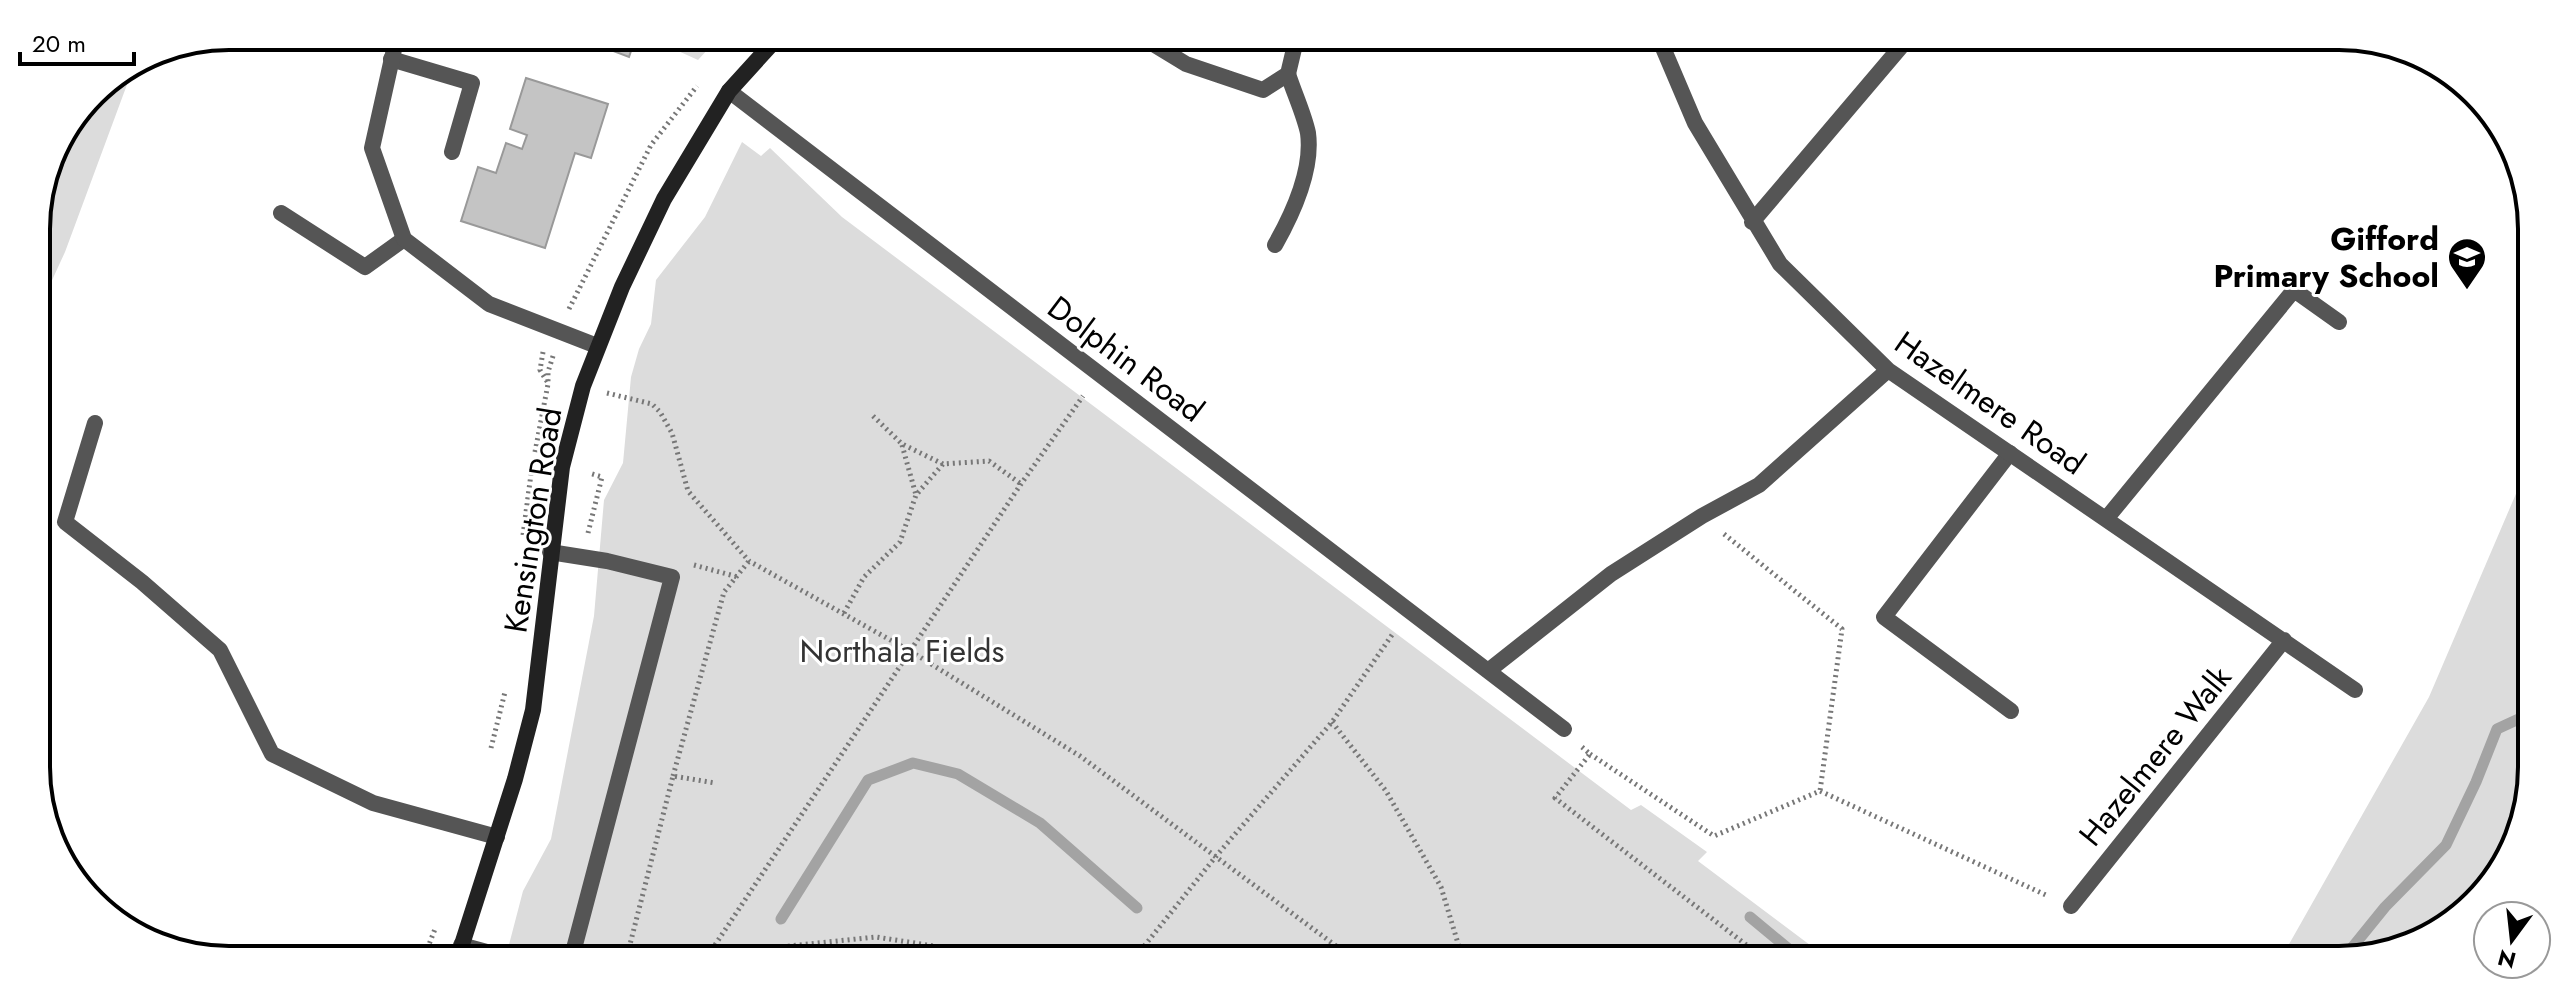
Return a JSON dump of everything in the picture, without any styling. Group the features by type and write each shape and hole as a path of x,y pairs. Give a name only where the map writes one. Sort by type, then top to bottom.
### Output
{"street":[{"path":"393,50 372,148 404,239 489,304 597,346"},
{"name":"Kensington Road","path":"461,946 497,837 533,710 550,552 565,454 597,346 638,250 664,199 729,91 766,50"},
{"path":"1163,50 1186,64 1263,90 1288,74"},
{"path":"1275,245 1292,216 1304,178 1308,135 1288,74 1294,50"},
{"name":"Hazelmere Road","path":"1664,50 1695,123 1780,264 1888,370 2355,690"},
{"path":"1752,222 1898,50"},
{"path":"391,59 472,83 452,152"},
{"name":"Dolphin Road","path":"729,91 1564,729"},
{"path":"281,213 365,267 404,239"},
{"path":"2106,519 2294,290 2339,322"},
{"path":"1488,671 1611,574 1702,516 1759,485 1888,370"},
{"path":"95,423 65,522 142,582 220,650 272,754 373,803 497,837"},
{"path":"2010,453 1884,617 2011,711"},
{"path":"550,552 607,561 672,577 575,946"},
{"name":"Hazelmere Walk","path":"2071,906 2284,640"}],"path":[{"path":"571,304 651,145 702,81"},
{"path":"538,434 548,372"},
{"path":"714,946 1021,484 1099,374"},
{"path":"623,397 652,404 660,412 672,433 688,491 749,561 910,651 1080,756 1337,946"},
{"path":"873,416 902,444 943,464 989,461 1021,484"},
{"path":"902,444 916,495"},
{"path":"844,613 864,577 900,542 916,495 943,464"},
{"path":"589,473 602,477"},
{"path":"523,536 528,490"},
{"path":"1702,516 1842,629 1820,791"},
{"path":"630,946 724,592 749,561"},
{"path":"1144,946 1217,855 1332,722 1409,610"},
{"path":"488,761 505,690"},
{"path":"1332,722 1386,791 1441,887 1459,946"},
{"path":"1564,729 1590,754 1714,836 1820,791 2071,906"},
{"path":"1590,754 1555,798 1748,946"},
{"path":"673,776 715,783"},
{"path":"789,946 876,937 933,946"}],"green space":[{"path":"676,50 707,50 698,60"},
{"path":"128,81 50,285 50,217 56,183 64,161 94,111"},
{"name":"Northala Fields","path":"742,142 761,156 770,148 842,217 1631,810 1641,805 1707,852 1698,861 1811,946 509,946 523,891 551,839 594,616 604,500 623,463 631,377 639,349 651,324 656,280 705,217"},
{"path":"2518,489 2518,767 2515,802 2500,846 2466,894 2428,922 2407,932 2385,940 2351,946 2288,946 2429,697"}],"building":[{"path":"611,50 631,50 629,57"},
{"path":"526,78 608,104 591,158 575,153 545,248 461,221 478,167 496,173 506,143 522,149 527,135 510,129"}],"waterway":[{"path":"2354,945 2385,907 2446,845 2497,729 2518,719"},
{"path":"781,919 868,780 913,763 958,774 1040,823 1137,908"},
{"path":"1750,917 1785,946"}],"place":[{"name":"Gifford Primary School","path":"2467,291"}]}
